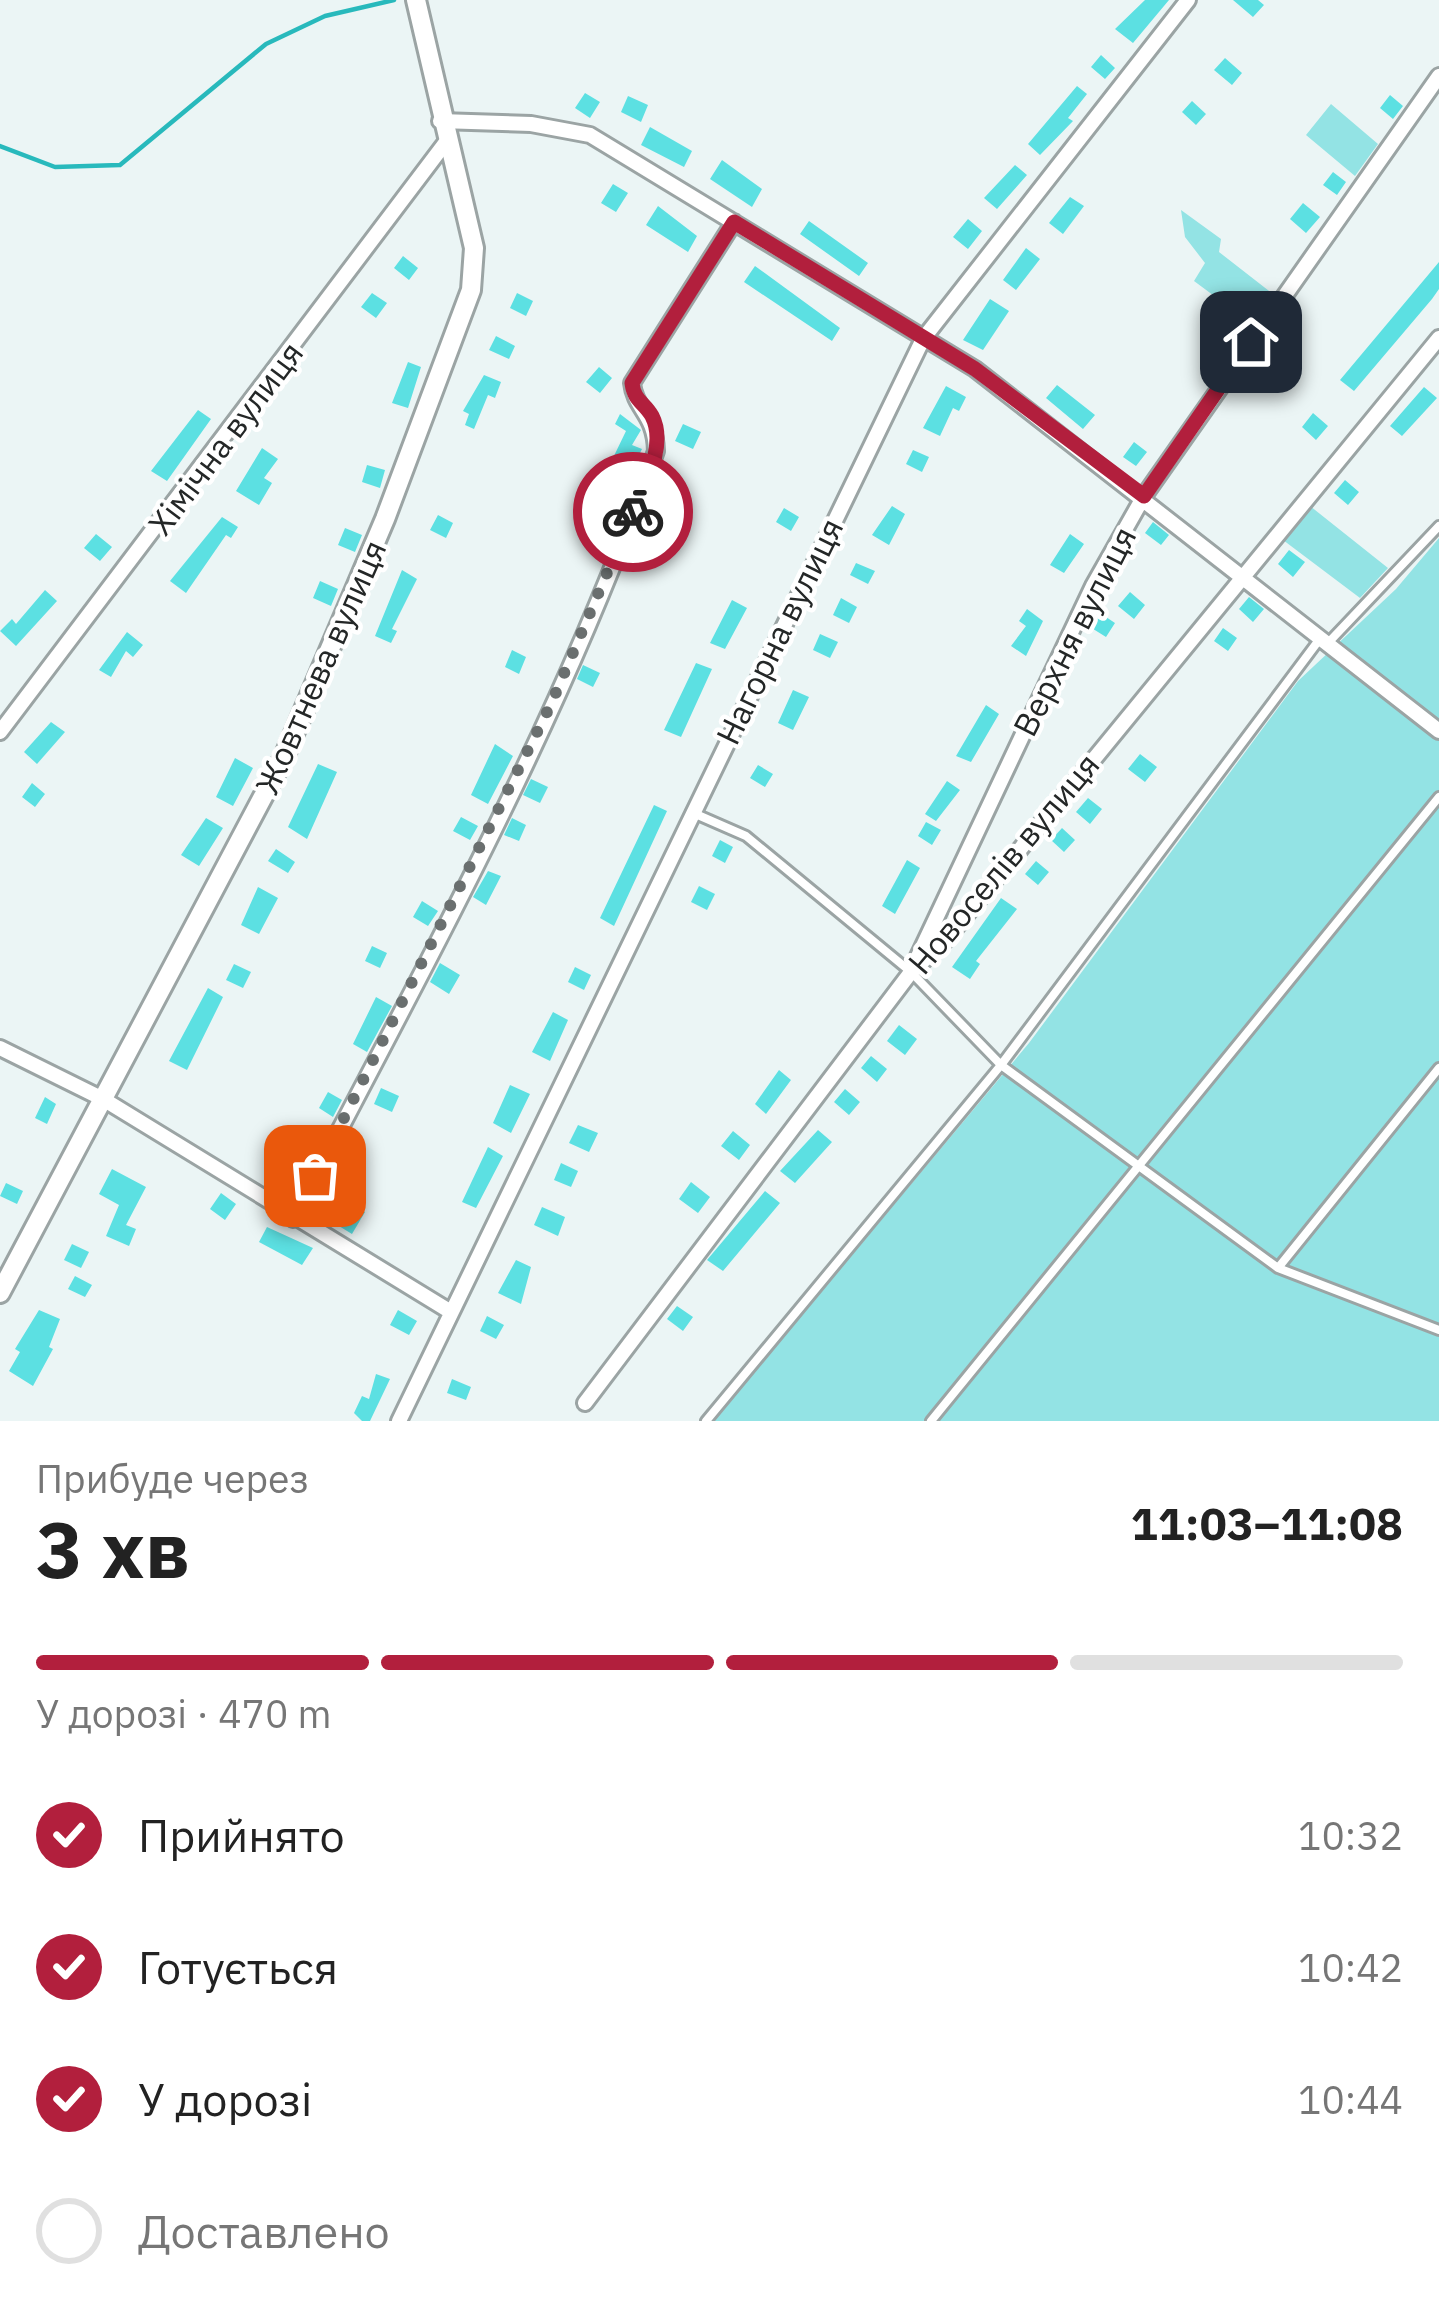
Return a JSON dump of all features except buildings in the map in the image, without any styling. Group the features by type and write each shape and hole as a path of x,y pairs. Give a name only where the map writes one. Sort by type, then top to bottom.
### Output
{"main road":[{"name":"Жовтнева вулиця","path":"0,1293 284,757 385,519 472,290 474,248 440,121 416,4"}],"street":[{"name":"Нагорна вулиця","path":"399,1421 690,811 923,339 1188,0"},
{"name":"Верхня вулиця","path":"911,971 1093,586 1144,496 1439,76"},
{"path":"440,121 531,124 590,135 975,369 1144,496 1439,731"},
{"name":"Хімічна вулиця","path":"3,725 446,142"},
{"path":"293,1219 426,963 551,704 656,451 651,414 634,398 632,383 734,222"},
{"name":"Новоселів вулиця","path":"585,1403 911,971 944,942 1239,575 1439,338"},
{"path":"0,1048 103,1099 451,1312"}],"lane":[{"path":"706,1421 1001,1065 1323,641 1439,526"},
{"path":"931,1421 1439,797"},
{"path":"690,811 746,836 911,971 1001,1065 1278,1268 1439,1330"},
{"path":"1278,1268 1439,1068"}],"shaded area":[{"path":"1331,104 1378,144 1355,176 1306,135"},
{"path":"1181,210 1221,239 1219,252 1273,294 1252,324 1194,281 1205,263 1185,237"},
{"path":"1310,506 1388,568 1360,598 1283,540"},
{"path":"1439,538 1439,1421 713,1421 1029,1043 1298,681 1396,589"}],"waterway":[{"path":"0,146 55,167 120,165 266,44 325,16 394,0"}],"way so far":[{"path":"315,1176 426,963 551,704 633,512"}],"route":[{"path":"633,512 656,451 656,434 651,414 634,398 632,383 734,222 975,369 1144,496 1251,342"}]}
